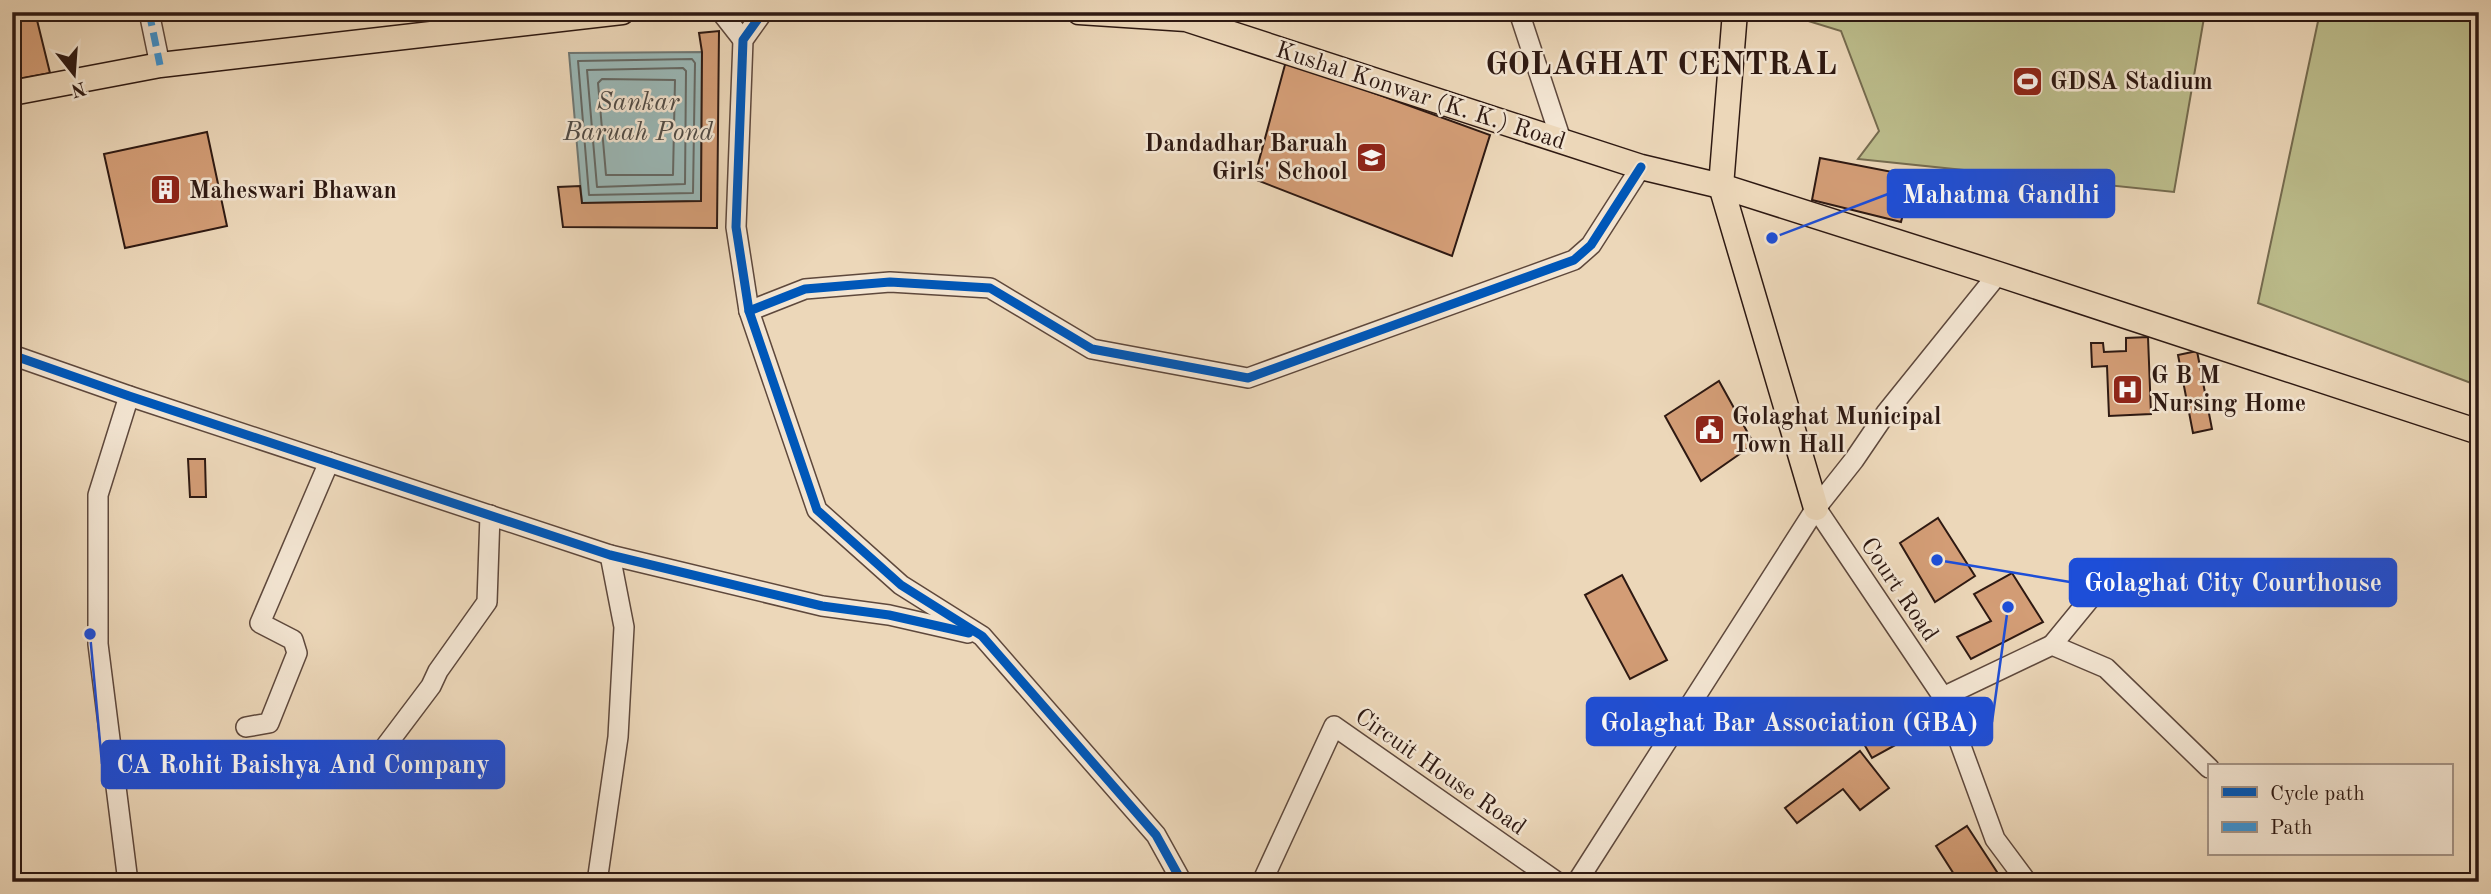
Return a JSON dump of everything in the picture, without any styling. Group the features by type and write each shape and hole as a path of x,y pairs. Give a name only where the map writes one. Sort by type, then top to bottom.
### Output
{"main road":[{"path":"12,93 160,65 622,12"},
{"name":"Kushal Konwar (K. K.) Road","path":"1079,12 1184,16 1641,167 1721,186 2479,432"},
{"path":"1735,12 1721,186 1816,508"}],"street":[{"path":"149,12 160,65"},
{"path":"721,12 743,40"},
{"path":"763,12 743,40 736,227 749,311 817,510 901,585 982,636 1156,835 1182,882"},
{"path":"1519,12 1561,141"},
{"path":"749,311 805,289 890,282 990,288 1091,349 1248,378 1574,260 1591,245 1641,167"},
{"path":"1577,882 1816,508 1854,460 1886,413 1998,274"},
{"path":"12,355 610,555 822,606 889,615 982,636"},
{"path":"128,882 97,644 98,495 130,396"},
{"path":"246,727 269,723 297,653 293,640 260,623 329,462"},
{"name":"Court Road","path":"1816,508 1943,697 1995,839 2027,882"},
{"path":"376,759 431,686 438,671 487,602 489,515"},
{"path":"597,882 618,737 624,627 610,555"},
{"path":"1943,697 2052,645 2108,578"},
{"path":"2052,645 2106,668 2208,767"},
{"name":"Circuit House Road","path":"1262,882 1334,726 1558,882"}],"green space":[{"name":"GDSA Stadium","path":"1792,12 2205,12 2174,192 1858,159 1879,131 1841,31 1792,16"},
{"path":"2320,12 2479,12 2479,386 2258,303"}],"water":[{"name":"Sankar Baruah Pond","path":"702,52 701,201 582,203 569,53"}],"building":[{"path":"12,12 35,12 50,73 12,80"},
{"path":"719,31 717,228 563,227 558,187 580,186 582,203 701,201 702,52 699,33"},
{"name":"Dandadhar Baruah Girls' School","path":"1286,61 1490,135 1452,256 1254,179"},
{"name":"Maheswari Bhawan","path":"207,132 227,226 125,248 104,154"},
{"path":"1820,158 1913,176 1901,222 1812,200"},
{"path":"2148,337 2151,414 2109,416 2107,366 2092,367 2091,343 2103,343 2104,352 2126,351 2126,338"},
{"path":"2197,351 2212,429 2193,433 2178,355"},
{"name":"Golaghat Municipal Town Hall","path":"1719,381 1754,444 1701,481 1665,416"},
{"path":"188,459 205,459 206,497 190,497"},
{"path":"1938,518 1975,576 1935,602 1900,543"},
{"path":"2012,573 2043,622 1971,659 1957,637 1991,621 1974,594"},
{"path":"1622,575 1667,660 1630,679 1585,595"},
{"path":"1903,703 1919,732 1872,758 1856,730"},
{"path":"1860,751 1889,788 1860,810 1843,789 1797,823 1785,808"},
{"path":"1967,826 1997,872 1983,882 1959,882 1936,846"}],"marked path":[{"path":"149,12 160,65"}],"cycle path":[{"path":"763,12 743,40 736,227 749,311 817,510 901,585 982,636 1156,835 1182,882"},
{"path":"749,311 805,289 890,282 990,288 1092,349 1248,378 1574,260 1591,245 1641,167"},
{"path":"12,355 610,555 822,606 889,615 969,633"}],"place":[{"name":"GDSA Stadium","path":"2027,81"},
{"name":"Dandadhar Baruah Girls' School","path":"1371,157"},
{"name":"Maheswari Bhawan","path":"166,190"},
{"name":"Mahatma Gandhi","path":"1772,238"},
{"name":"G B M Nursing Home","path":"2128,389"},
{"name":"Golaghat Municipal Town Hall","path":"1709,430"},
{"name":"Golaghat City Courthouse","path":"1937,560"},
{"name":"Golaghat Bar Association (GBA)","path":"2008,607"},
{"name":"CA Rohit Baishya And Company","path":"90,634"}],"district":[{"name":"GOLAGHAT CENTRAL","path":"1661,63"}]}
